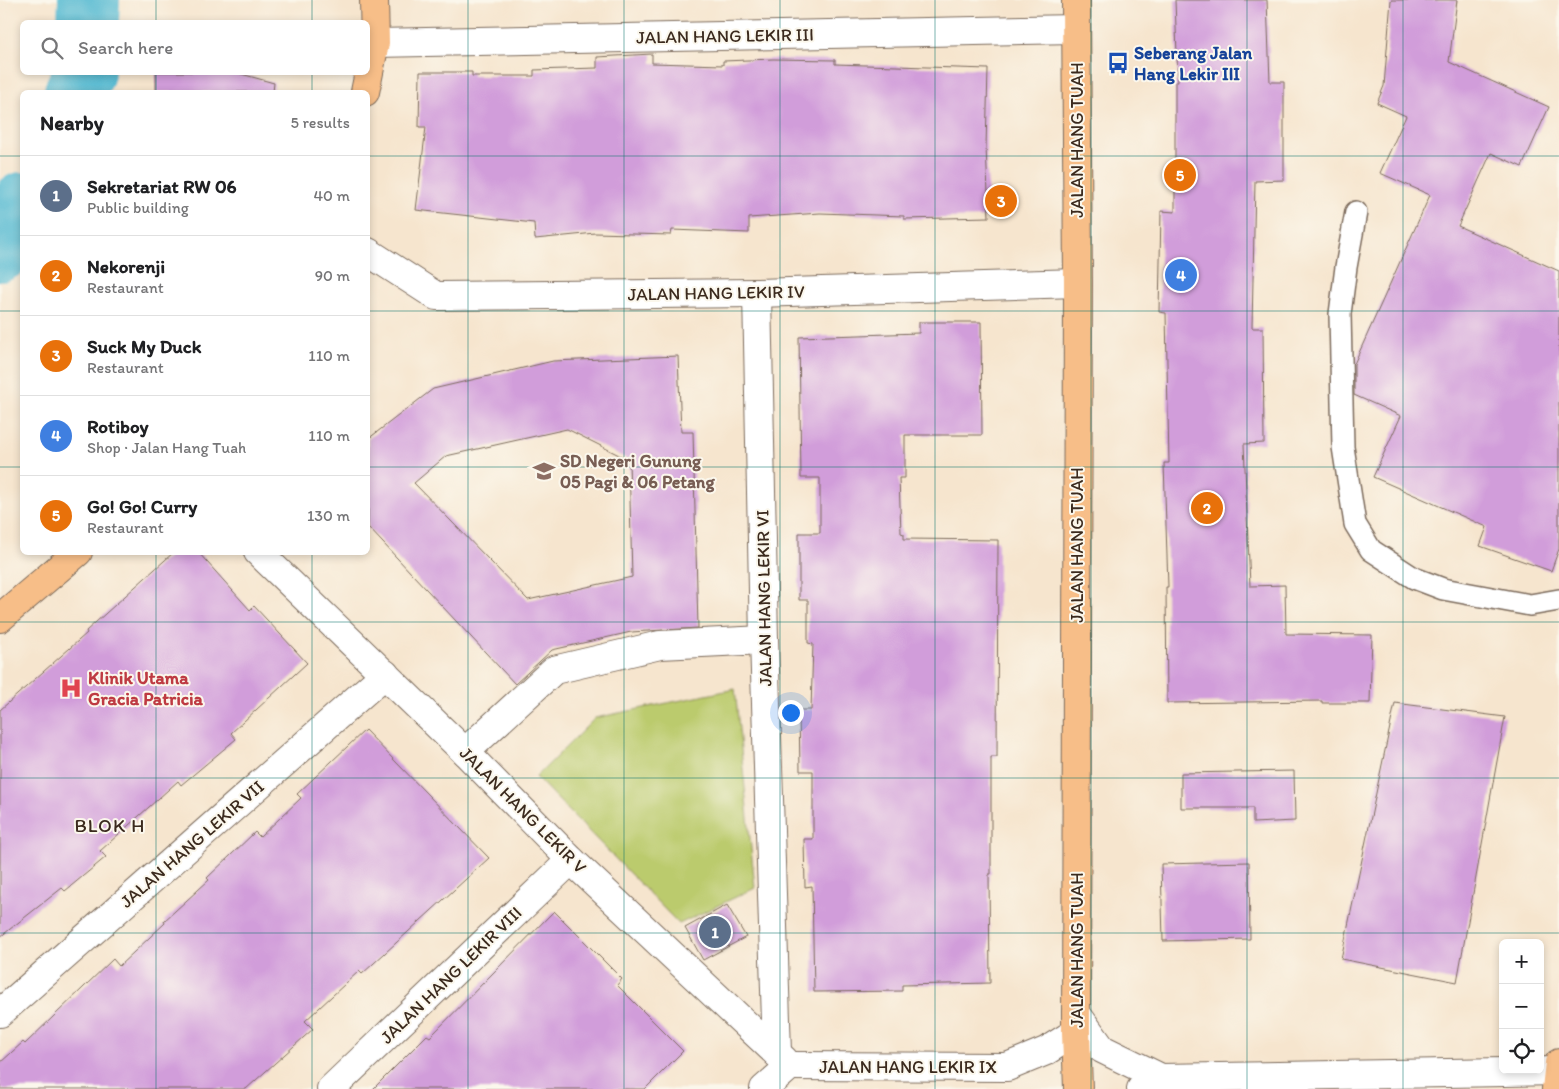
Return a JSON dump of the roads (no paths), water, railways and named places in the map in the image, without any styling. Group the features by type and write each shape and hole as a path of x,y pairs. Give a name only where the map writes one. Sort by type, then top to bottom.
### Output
{"main road":[{"path":"370,65 374,43 374,0"},
{"name":"JALAN HANG TUAH","path":"1076,0 1078,283 1076,1022 1078,1089"},
{"path":"365,90 368,75"},
{"path":"0,618 74,555"}],"street":[{"name":"JALAN HANG LEKIR III","path":"374,43 1076,29"},
{"name":"JALAN HANG LEKIR IV","path":"370,253 436,296 757,293 1078,283"},
{"name":"JALAN HANG LEKIR VI","path":"757,293 764,640 783,1059"},
{"name":"JALAN HANG LEKIR V","path":"261,555 465,752 571,860 783,1059"},
{"path":"465,752 554,670 660,645 764,640"},
{"name":"JALAN HANG LEKIR VII","path":"0,1013 385,674"},
{"name":"JALAN HANG LEKIR VIII","path":"331,1089 571,860"},
{"name":"JALAN HANG LEKIR IX","path":"783,1059 1007,1067 1046,1051 1076,1022"},
{"path":"1076,1022 1102,1049 1151,1084 1558,1074"},
{"path":"764,1089 783,1059"}],"lane":[{"path":"1356,212 1346,266 1340,314 1343,447 1355,524 1371,550 1414,578 1442,589 1530,605 1559,600"}],"waterway":[{"path":"88,20 89,0"},
{"path":"76,90 83,75"},
{"path":"0,251 20,207"}],"place":[{"name":"Seberang Jalan Hang Lekir III","path":"1118,63"},
{"name":"Go! Go! Curry","path":"1180,175"},
{"name":"Suck My Duck","path":"1001,201"},
{"name":"Rotiboy","path":"1181,275"},
{"name":"SD Negeri Gunung 05 Pagi & 06 Petang","path":"544,471"},
{"name":"Nekorenji","path":"1207,508"},
{"name":"Klinik Utama Gracia Patricia","path":"71,688"},
{"name":"Sekretariat RW 06","path":"715,932"}],"district":[{"name":"BLOK H","path":"110,825"}]}
